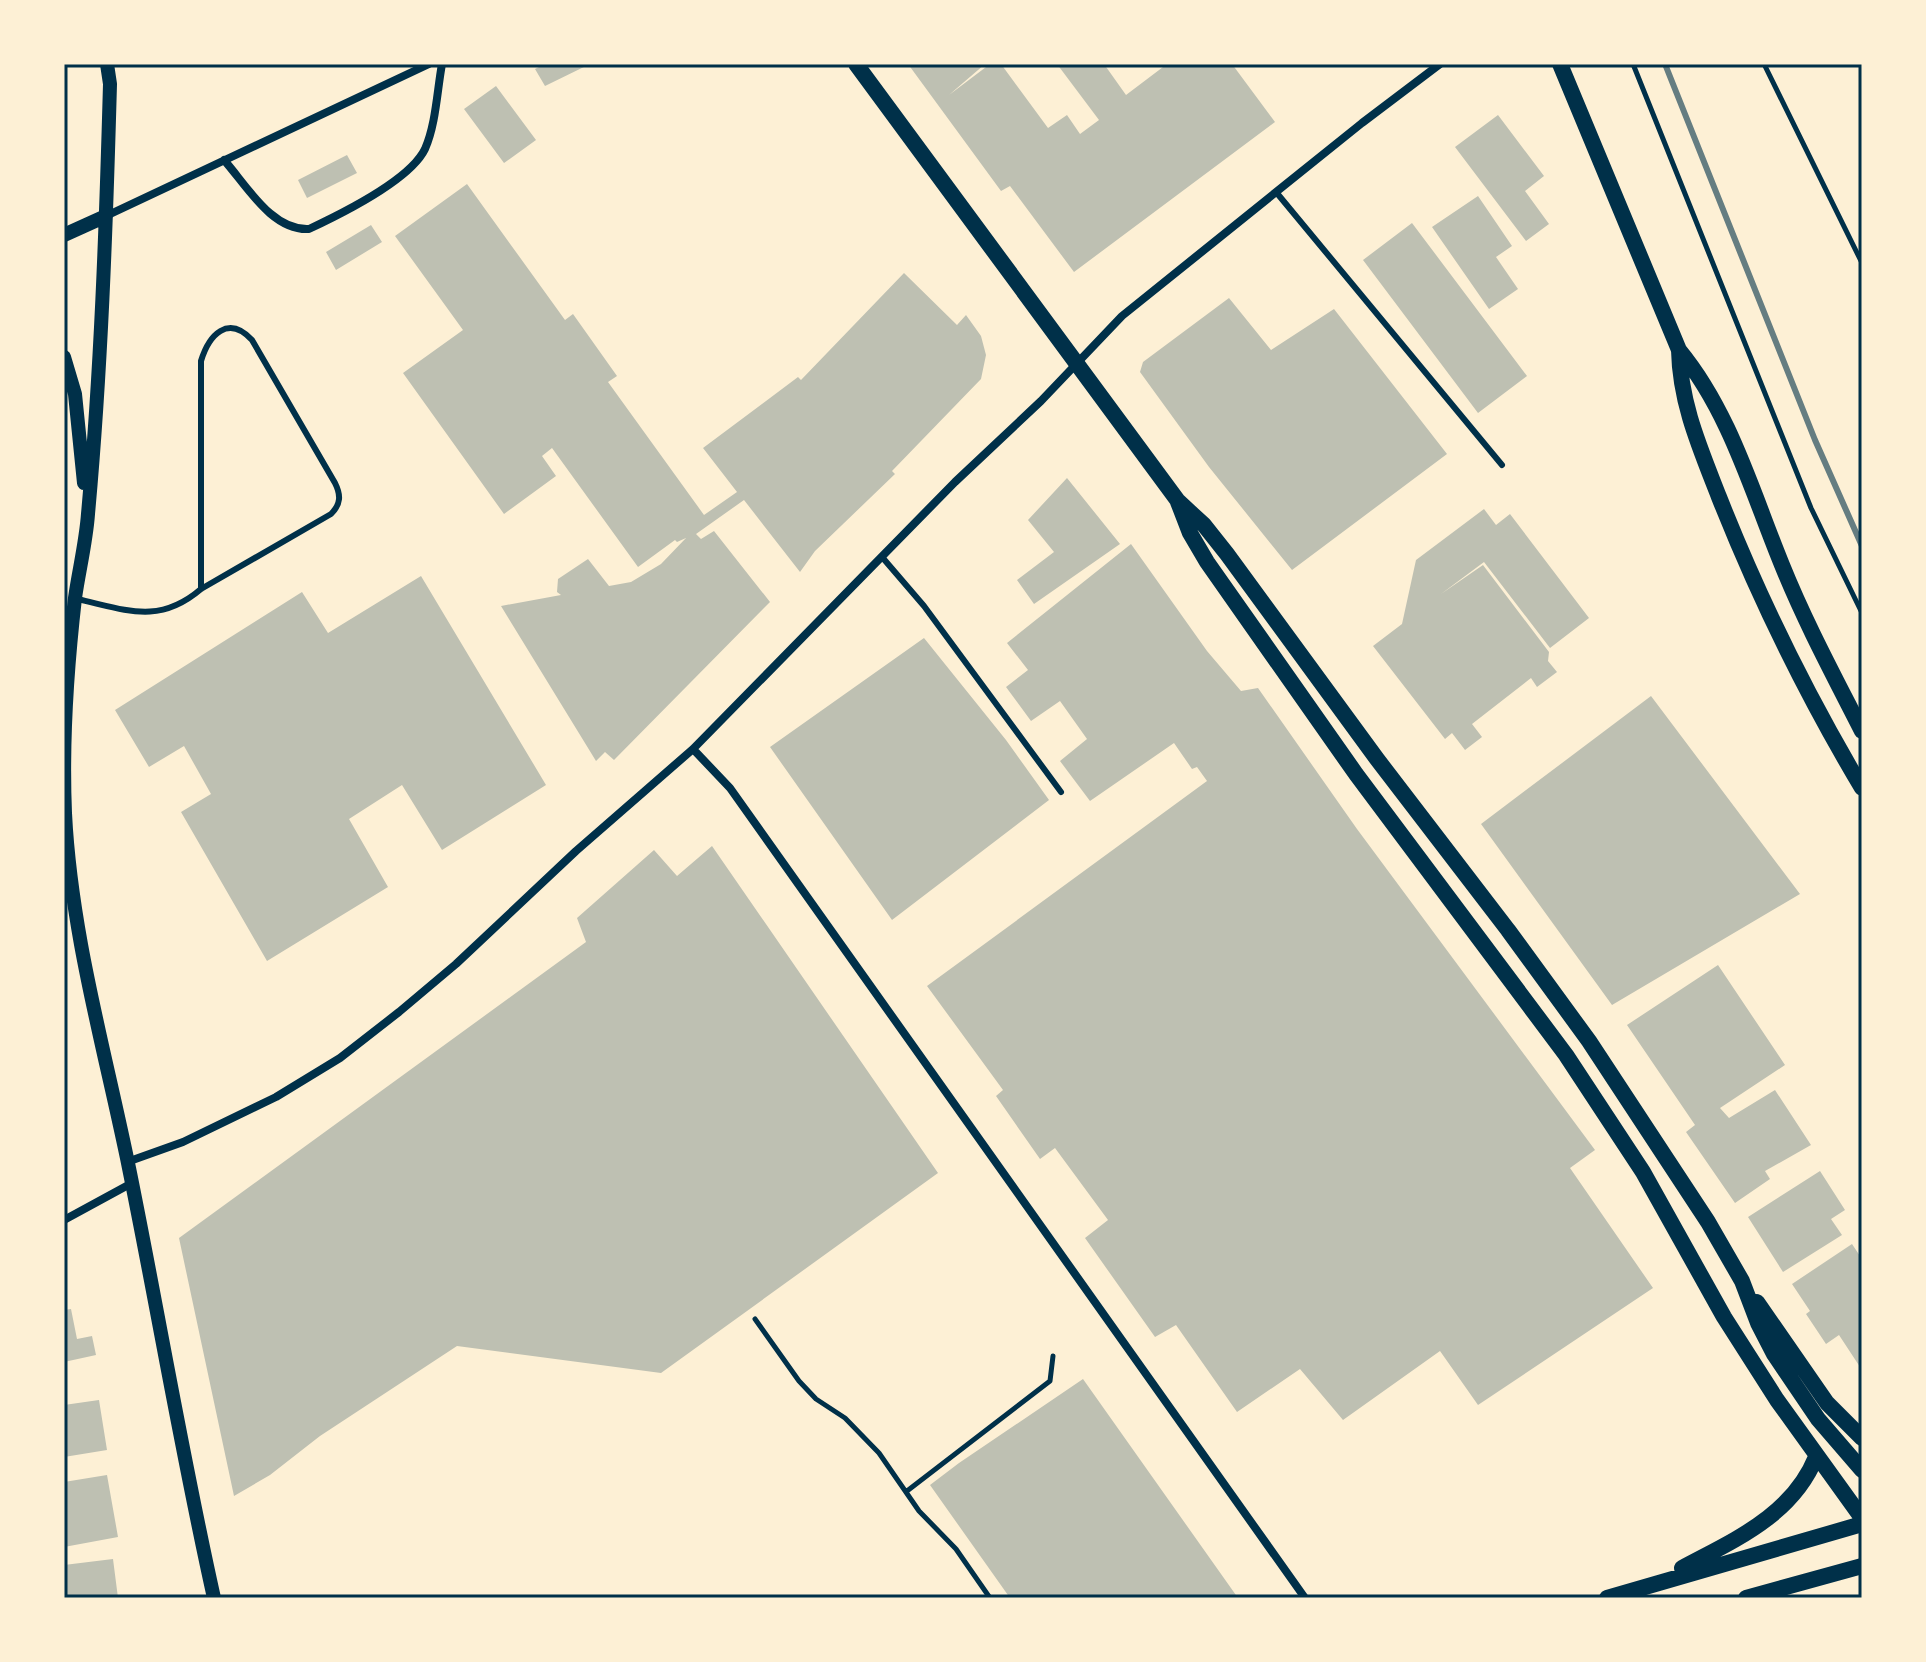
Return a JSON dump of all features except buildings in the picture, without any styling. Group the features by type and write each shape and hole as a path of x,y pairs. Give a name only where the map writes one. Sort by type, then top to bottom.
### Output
{"main road":[{"path":"856,64 1178,501 1204,525 1227,554 1377,759 1508,930 1589,1041 1708,1222 1742,1281 1827,1403 1862,1438"},
{"path":"1560,64 1679,350 1695,369 1718,407 1783,568 1821,653 1862,731"},
{"path":"1679,350 1679,373 1688,417 1753,580 1794,668 1862,788"},
{"path":"1178,501 1190,533 1207,562 1356,774 1566,1055 1643,1172 1724,1317 1862,1521 1607,1598"},
{"path":"1742,1281 1774,1354 1818,1419 1862,1470"},
{"path":"1650,1585 1736,1539 1776,1513 1797,1493 1816,1457"},
{"path":"1746,1598 1862,1566"}],"street":[{"path":"107,64 110,84 104,312 88,520 75,599 65,722 65,810 74,913 132,1183 214,1598"},
{"path":"64,235 429,64"},
{"path":"224,160 283,225 309,229 402,177 418,161 429,138 442,64"},
{"path":"127,1162 225,1124 276,1097 340,1058 456,964 576,851 693,749 1122,316 1440,64"},
{"path":"64,357 75,394 88,520"},
{"path":"693,749 730,788 1305,1598"},
{"path":"64,1220 132,1183"}],"lane":[{"path":"1276,192 1502,465"},
{"path":"75,599 130,610 166,611 184,604 201,589 331,514 340,500 335,483 252,340 244,331 234,328 221,330 212,337 201,361 201,589"},
{"path":"882,557 924,606 1061,792"}],"path":[{"path":"1633,64 1811,508 1862,613"},
{"path":"1764,64 1862,263"},
{"path":"755,1319 799,1381 816,1399 845,1418 879,1453 919,1511 956,1549 990,1598"},
{"path":"907,1491 1050,1381 1053,1356"}],"railway":[{"path":"1665,64 1815,440 1862,546"}]}
